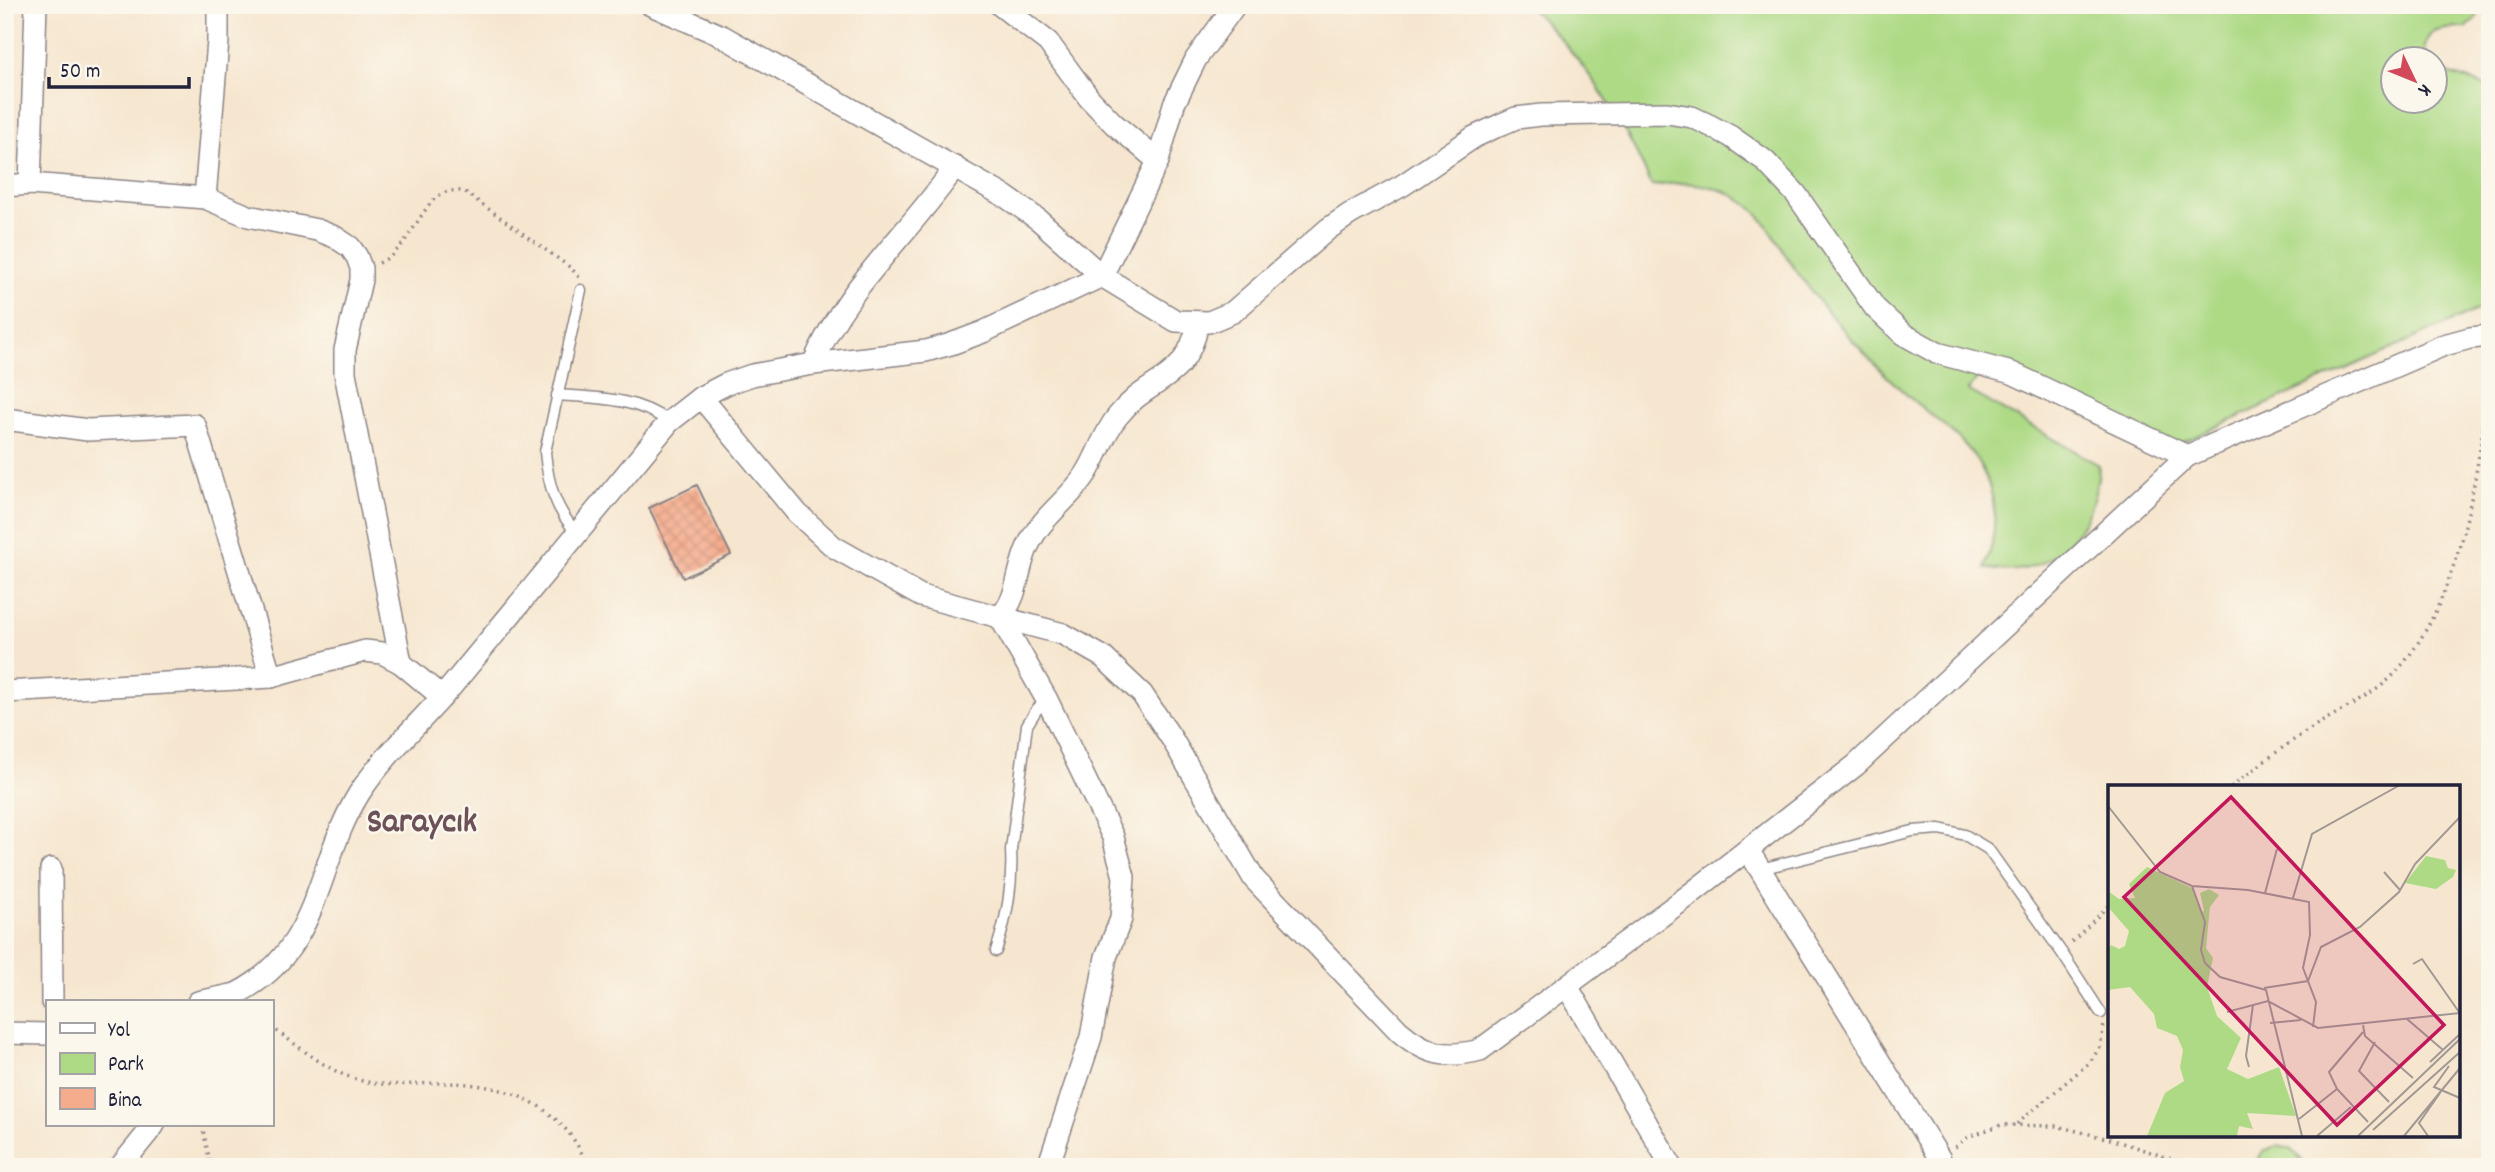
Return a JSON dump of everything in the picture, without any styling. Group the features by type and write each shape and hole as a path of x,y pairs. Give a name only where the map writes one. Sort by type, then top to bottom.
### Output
{"street":[{"path":"30,184 36,5"},
{"path":"205,198 218,41 218,5"},
{"path":"650,5 722,36 955,167 1039,220 1102,276 1177,321 1198,324 1222,318 1233,312 1328,229 1358,209 1385,197 1489,130 1516,118 1541,115 1667,113 1692,117 1730,136 1764,160 1796,194 1875,308 1911,340 1956,360 2012,373 2187,456"},
{"path":"1000,5 1048,42 1089,98 1114,124 1158,160"},
{"path":"217,1000 236,998 263,978 293,946 306,923 342,825 359,794 398,743 442,697 669,422 701,397 752,375 813,364 892,356 951,344 983,332 1102,276 1158,160 1174,104 1196,60 1235,5"},
{"path":"813,364 832,323 849,297 939,190 955,167"},
{"path":"5,186 30,184 205,198 248,216 317,230 350,247 361,268 361,280 345,350 345,373 401,663"},
{"path":"1000,617 1013,600 1024,554 1036,531 1087,474 1107,431 1118,416 1143,392 1168,377 1184,362 1194,343 1198,324"},
{"path":"701,397 797,513 834,547 921,596 1063,634 1103,657 1142,694 1172,739 1254,879 1398,1031 1415,1045 1436,1054 1458,1055 1480,1050 1748,850 1856,765 2187,456 2444,345 2470,338 2490,337"},
{"path":"5,419 88,430 195,425 271,677"},
{"path":"1000,617 1047,700 1113,837 1124,877 1121,919 1105,957 1091,1038 1048,1167"},
{"path":"5,692 271,677 365,651 382,653 401,663 442,697"},
{"path":"1748,850 1940,1160"},
{"path":"51,869 52,1000"},
{"path":"1567,986 1672,1167"},
{"path":"5,1033 46,1034"},
{"path":"120,1167 153,1126"}],"lane":[{"path":"577,533 555,500 547,474 545,452 581,290"},
{"path":"557,395 623,400 651,410 669,422"},
{"path":"996,951 1009,906 1011,850 1027,725 1037,709 1047,700"},
{"path":"1760,869 1913,831 1940,829 1965,835 1988,849 2101,1013"}],"path":[{"path":"361,268 379,264 391,257 435,198 442,193 457,190 465,192 571,268 579,278 581,290"},
{"path":"2234,785 2314,727 2358,703 2397,672 2423,633 2448,586 2474,482 2490,384"},
{"path":"2062,953 2108,906"},
{"path":"2015,1125 2096,1055 2104,1030 2101,1013"},
{"path":"273,1028 327,1065 357,1080 391,1085 447,1083 502,1088 531,1100 556,1118 582,1151 588,1167"},
{"path":"1940,1160 1968,1137 2001,1125 2056,1126 2110,1139 2197,1167"},
{"path":"202,1126 211,1167"}],"green space":[{"path":"1527,5 2481,5 2476,19 2466,28 2449,28 2435,32 2426,41 2425,46 2380,46 2380,116 2450,116 2450,74 2490,87 2490,304 2159,453 1984,363 1968,390 2099,465 2089,510 2066,546 2050,559 2031,567 2009,570 1985,568 1994,534 1994,510 1985,475 1971,451 1876,366 1827,311 1766,224 1744,202 1722,191 1700,185 1676,183 1652,186 1628,136 1599,89 1566,45"},
{"path":"2277,1146 2291,1149 2309,1167 2253,1167 2263,1151"}],"building":[{"path":"697,485 731,555 683,578 649,508"}],"district":[{"name":"Saraycık","path":"422,819"}]}
